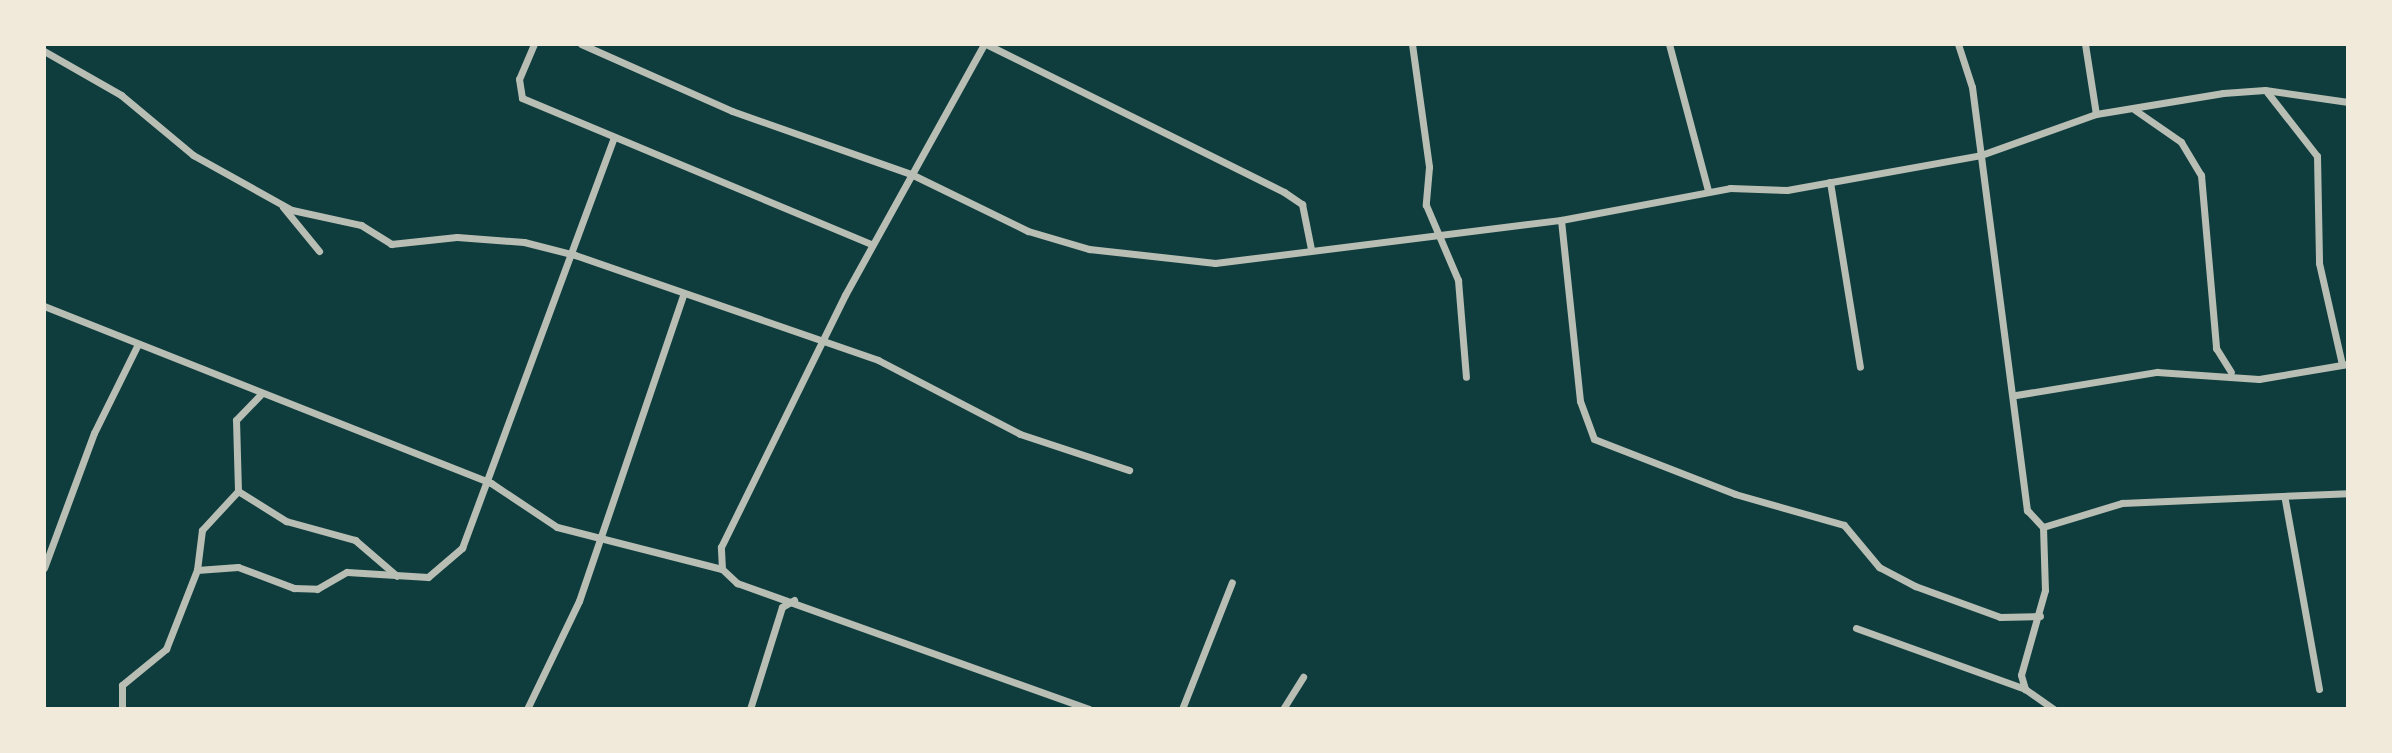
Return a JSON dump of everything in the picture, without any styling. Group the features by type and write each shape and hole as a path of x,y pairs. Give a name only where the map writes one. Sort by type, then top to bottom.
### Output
{"street":[{"path":"534,44 519,79 522,98 871,244"},
{"path":"581,44 732,111 911,174 1028,231 1089,249 1215,263 1435,231 1561,220 1708,191 1830,182 1981,155 2096,114 2265,90 2348,102"},
{"path":"722,569 721,547 871,244 985,44 1284,192 1302,204 1311,249"},
{"path":"1412,44 1429,167 1426,205 1458,280 1466,377"},
{"path":"1669,44 1708,191"},
{"path":"1958,44 1981,155 2016,395 2027,510 2043,527 2040,616 2021,675 2025,689"},
{"path":"2085,44 2096,114"},
{"path":"44,51 121,95 193,155 279,202 361,225 391,244 470,238 575,255 683,295 878,360 1020,434 1129,470"},
{"path":"2016,395 2157,372 2231,372 2259,379 2345,364 2319,263 2317,156 2265,90"},
{"path":"2135,110 2181,142 2201,175 2216,348 2231,372"},
{"path":"197,570 238,567 294,588 317,589 347,572 428,577 462,548 491,483 575,255 614,138"},
{"path":"1830,182 1860,367"},
{"path":"279,202 319,251"},
{"path":"1561,220 1581,409 1594,439 1746,498 1844,525 1879,567 1915,586 2000,617 2040,616"},
{"path":"527,709 579,601 683,295"},
{"path":"44,306 491,483 557,527 722,569 737,583 794,600 1089,709"},
{"path":"44,568 94,433 138,344"},
{"path":"122,709 122,685 166,649 197,570 202,530 238,491 236,420 262,393"},
{"path":"238,491 286,521 355,540 397,576"},
{"path":"2043,527 2122,503 2285,500 2348,493"},
{"path":"2285,500 2319,689"},
{"path":"1182,709 1232,582"},
{"path":"750,709 782,607 794,600"},
{"path":"1856,628 2025,689 2054,709"},
{"path":"1283,709 1303,677"}]}
